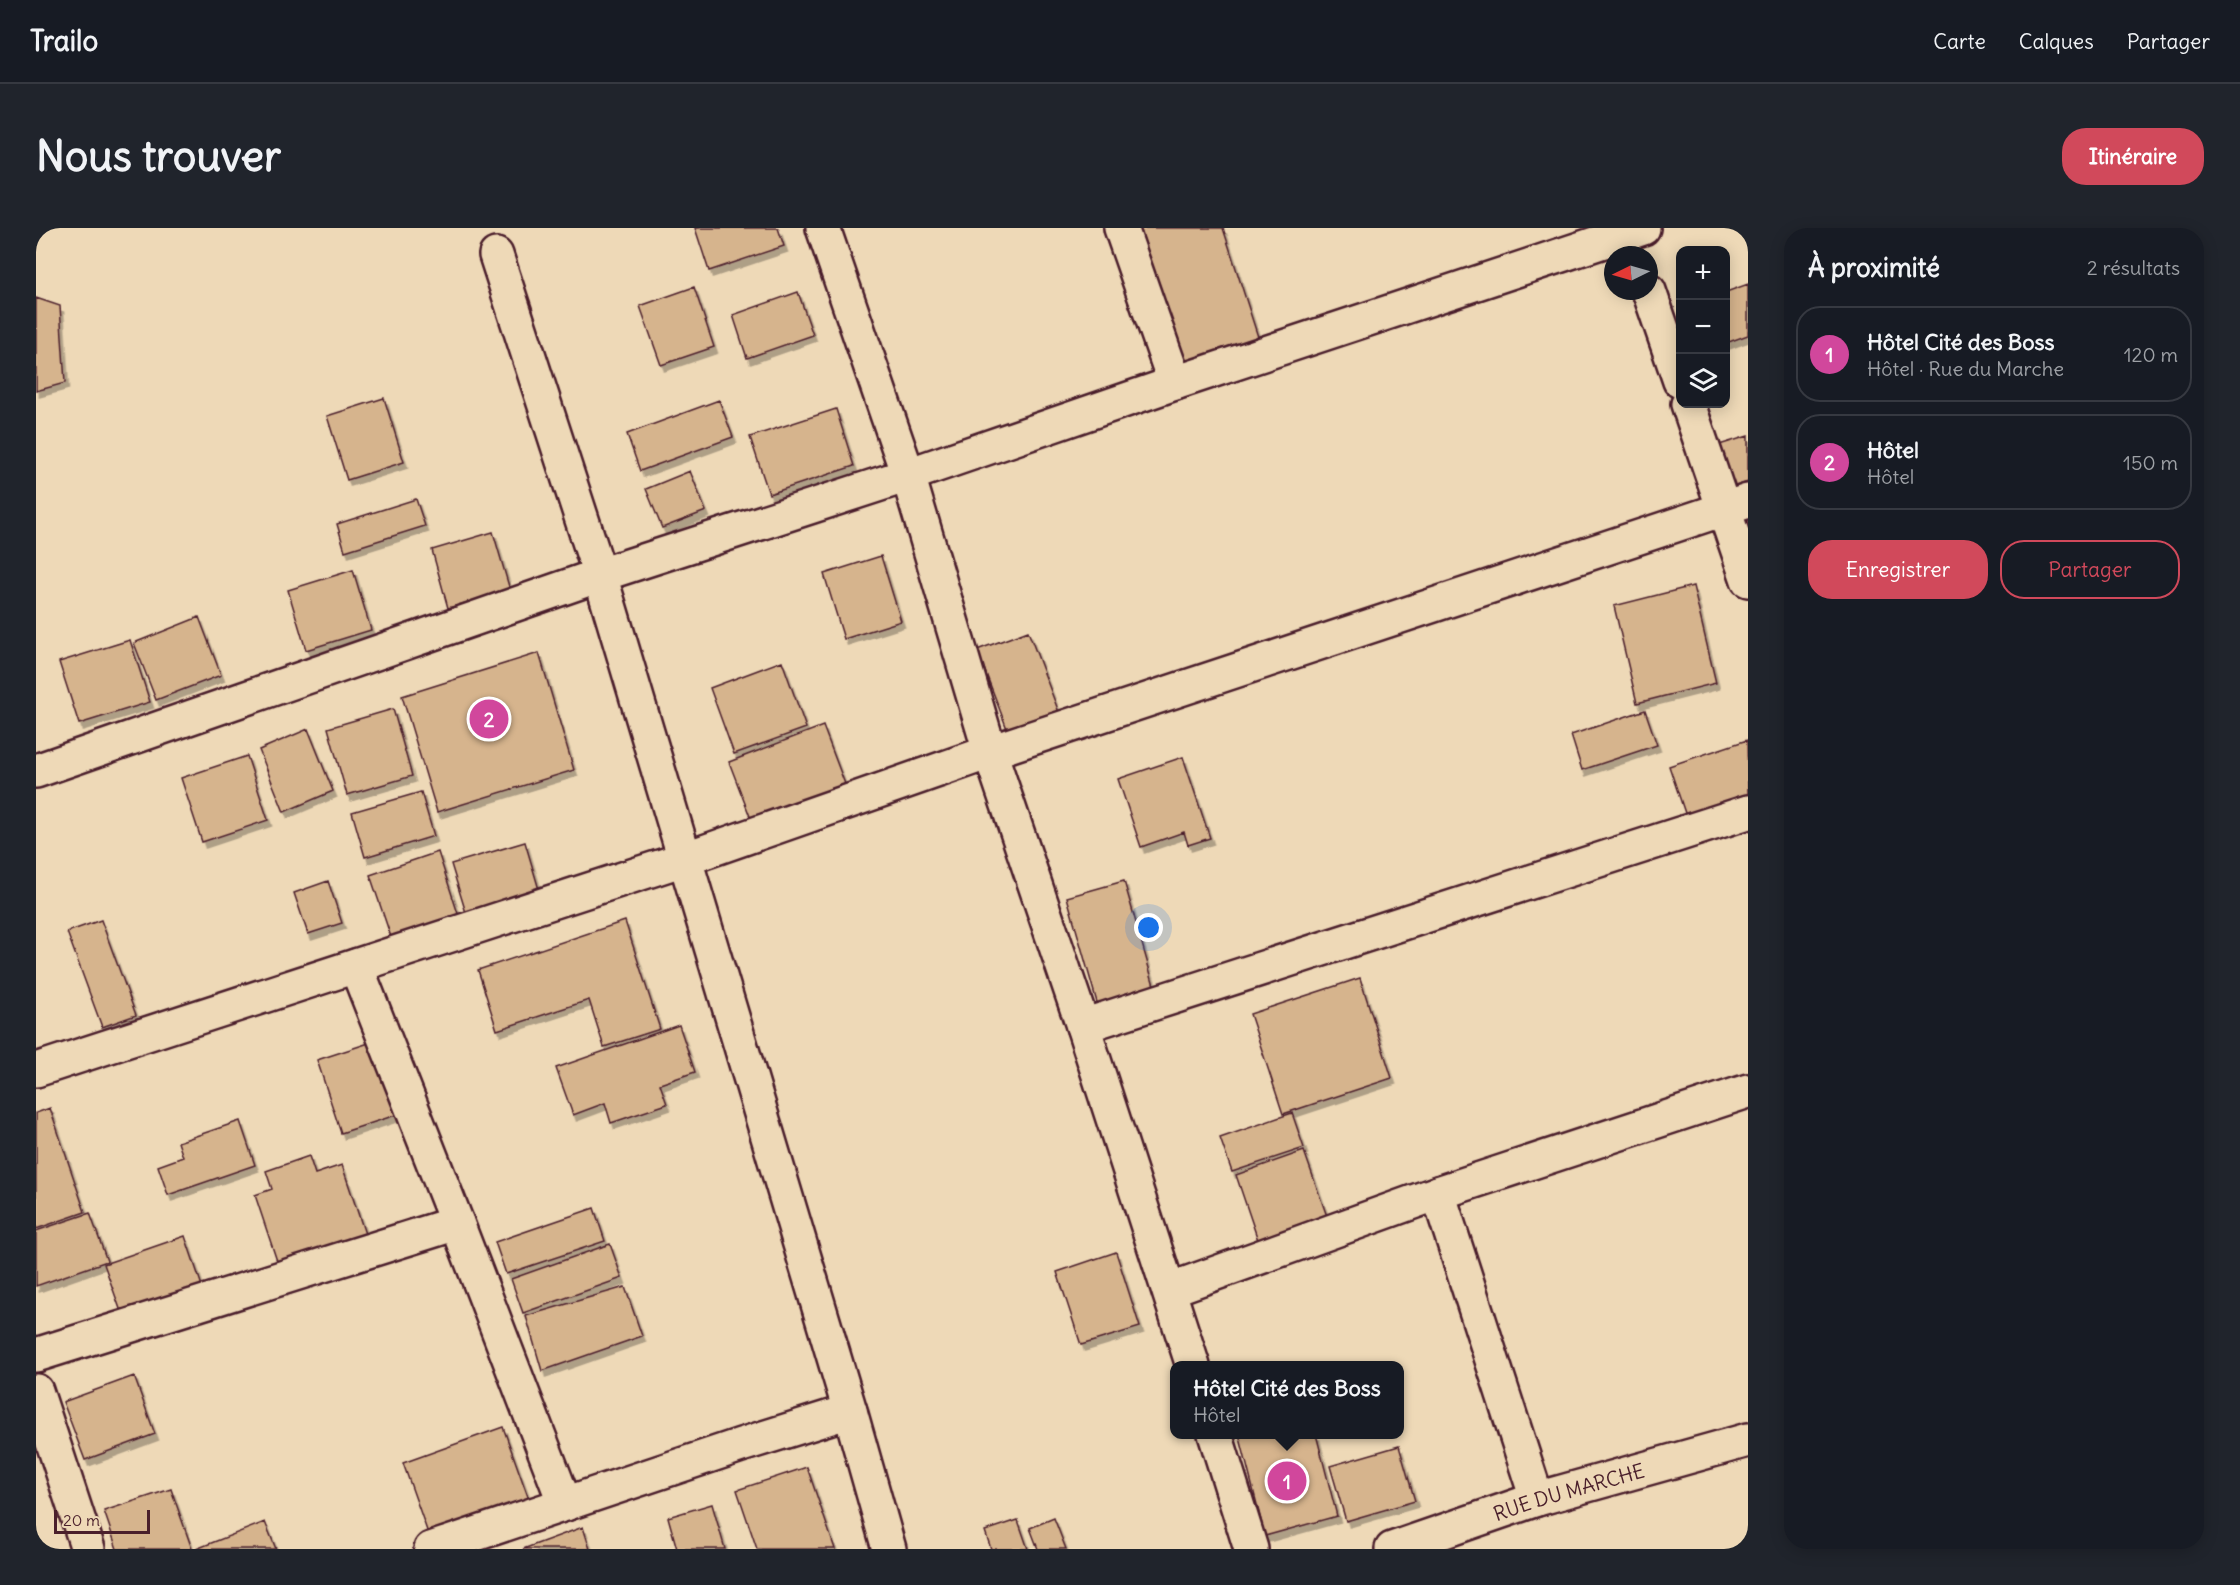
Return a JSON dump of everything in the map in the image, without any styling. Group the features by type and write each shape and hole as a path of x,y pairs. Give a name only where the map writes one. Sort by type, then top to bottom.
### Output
{"street":[{"path":"823,228 908,475 990,752 1083,1026 1192,1361"},
{"path":"1120,228 1175,383"},
{"path":"36,771 600,575 908,475 1175,383 1634,236"},
{"path":"496,255 600,575 850,1411 889,1549"},
{"path":"1652,300 1676,369"},
{"path":"1690,408 1737,505 1748,580"},
{"path":"36,1070 684,859 990,752 1737,505"},
{"path":"1083,1026 1748,812"},
{"path":"356,966 458,1223 565,1504"},
{"path":"1169,1290 1438,1192 1748,1091"},
{"path":"1438,1192 1537,1499"},
{"path":"36,1355 458,1223"},
{"path":"36,1391 88,1549"},
{"path":"431,1549 741,1445 850,1411"},
{"path":"1217,1439 1251,1549"},
{"name":"RUE DU MARCHE","path":"1392,1549 1537,1499 1748,1440"}],"building":[{"path":"695,228 778,228 784,246 709,271"},
{"path":"1140,228 1223,228 1259,340 1185,365"},
{"path":"1748,284 1748,335 1730,342 1730,300 1730,291"},
{"path":"694,287 714,347 661,365 640,306"},
{"path":"798,292 813,335 747,358 733,315"},
{"path":"36,298 60,306 65,383 36,391"},
{"path":"384,398 404,462 347,480 327,416"},
{"path":"719,400 733,437 640,471 627,434"},
{"path":"836,409 854,466 769,494 750,437"},
{"path":"1748,436 1748,482 1729,488 1716,446"},
{"path":"690,471 706,511 662,528 646,489"},
{"path":"416,499 425,526 345,551 337,524"},
{"path":"493,532 510,590 448,608 432,550"},
{"path":"881,556 901,621 844,639 824,574"},
{"path":"353,570 371,630 306,650 288,590"},
{"path":"1693,586 1716,683 1637,703 1614,606"},
{"path":"199,617 221,675 156,700 134,643"},
{"path":"1028,631 1060,715 1009,734 977,650"},
{"path":"130,640 150,702 79,724 59,662"},
{"path":"539,653 574,770 437,812 402,696"},
{"path":"782,661 806,728 734,754 710,688"},
{"path":"393,709 412,776 347,795 328,728"},
{"path":"1645,710 1657,745 1582,770 1571,735"},
{"path":"823,726 845,784 751,819 729,762"},
{"path":"308,729 333,791 284,812 259,750"},
{"path":"1747,740 1748,798 1687,819 1669,766"},
{"path":"247,756 268,820 202,842 181,778"},
{"path":"1183,757 1210,838 1188,845 1184,832 1141,847 1118,779"},
{"path":"421,792 434,836 365,857 352,812"},
{"path":"525,842 540,893 467,916 451,864"},
{"path":"438,852 461,923 394,946 370,875"},
{"path":"328,881 342,923 308,934 294,893"},
{"path":"1124,881 1155,989 1098,1006 1067,897"},
{"path":"101,920 136,1015 102,1027 67,932"},
{"path":"625,921 660,1029 604,1047 589,1000 497,1030 478,970"},
{"path":"1360,978 1392,1078 1283,1114 1250,1014"},
{"path":"679,1025 695,1072 660,1084 667,1104 611,1123 605,1103 573,1115 556,1068"},
{"path":"372,1042 396,1115 341,1133 317,1060"},
{"path":"50,1108 85,1212 36,1229 36,1113"},
{"path":"1292,1113 1304,1148 1232,1172 1220,1138"},
{"path":"240,1121 255,1165 168,1195 158,1166 183,1157 178,1142"},
{"path":"1304,1151 1329,1222 1260,1246 1236,1175"},
{"path":"309,1156 315,1174 342,1165 365,1234 278,1264 255,1195 272,1189 266,1171"},
{"path":"594,1208 605,1241 506,1274 495,1242"},
{"path":"90,1213 107,1261 36,1286 36,1231"},
{"path":"185,1236 205,1295 125,1323 104,1264"},
{"path":"610,1244 622,1278 523,1313 511,1279"},
{"path":"1116,1252 1140,1327 1081,1345 1057,1272"},
{"path":"625,1287 642,1336 542,1371 526,1316"},
{"path":"134,1376 155,1434 85,1460 63,1402"},
{"path":"503,1427 531,1505 431,1542 403,1463"},
{"path":"1240,1439 1317,1439 1337,1516 1265,1536"},
{"path":"1399,1446 1415,1501 1346,1521 1330,1466"},
{"path":"807,1467 835,1549 757,1549 737,1490"},
{"path":"171,1489 192,1549 117,1549 104,1511"},
{"path":"712,1504 725,1549 677,1549 668,1517"},
{"path":"1054,1518 1066,1549 1038,1549 1030,1528"},
{"path":"1018,1520 1028,1549 991,1549 985,1531"},
{"path":"265,1522 276,1549 196,1549"},
{"path":"583,1527 590,1549 523,1549"}],"place":[{"name":"Hôtel","path":"489,719"},
{"name":"Hôtel Cité des Boss","path":"1287,1481"}]}
